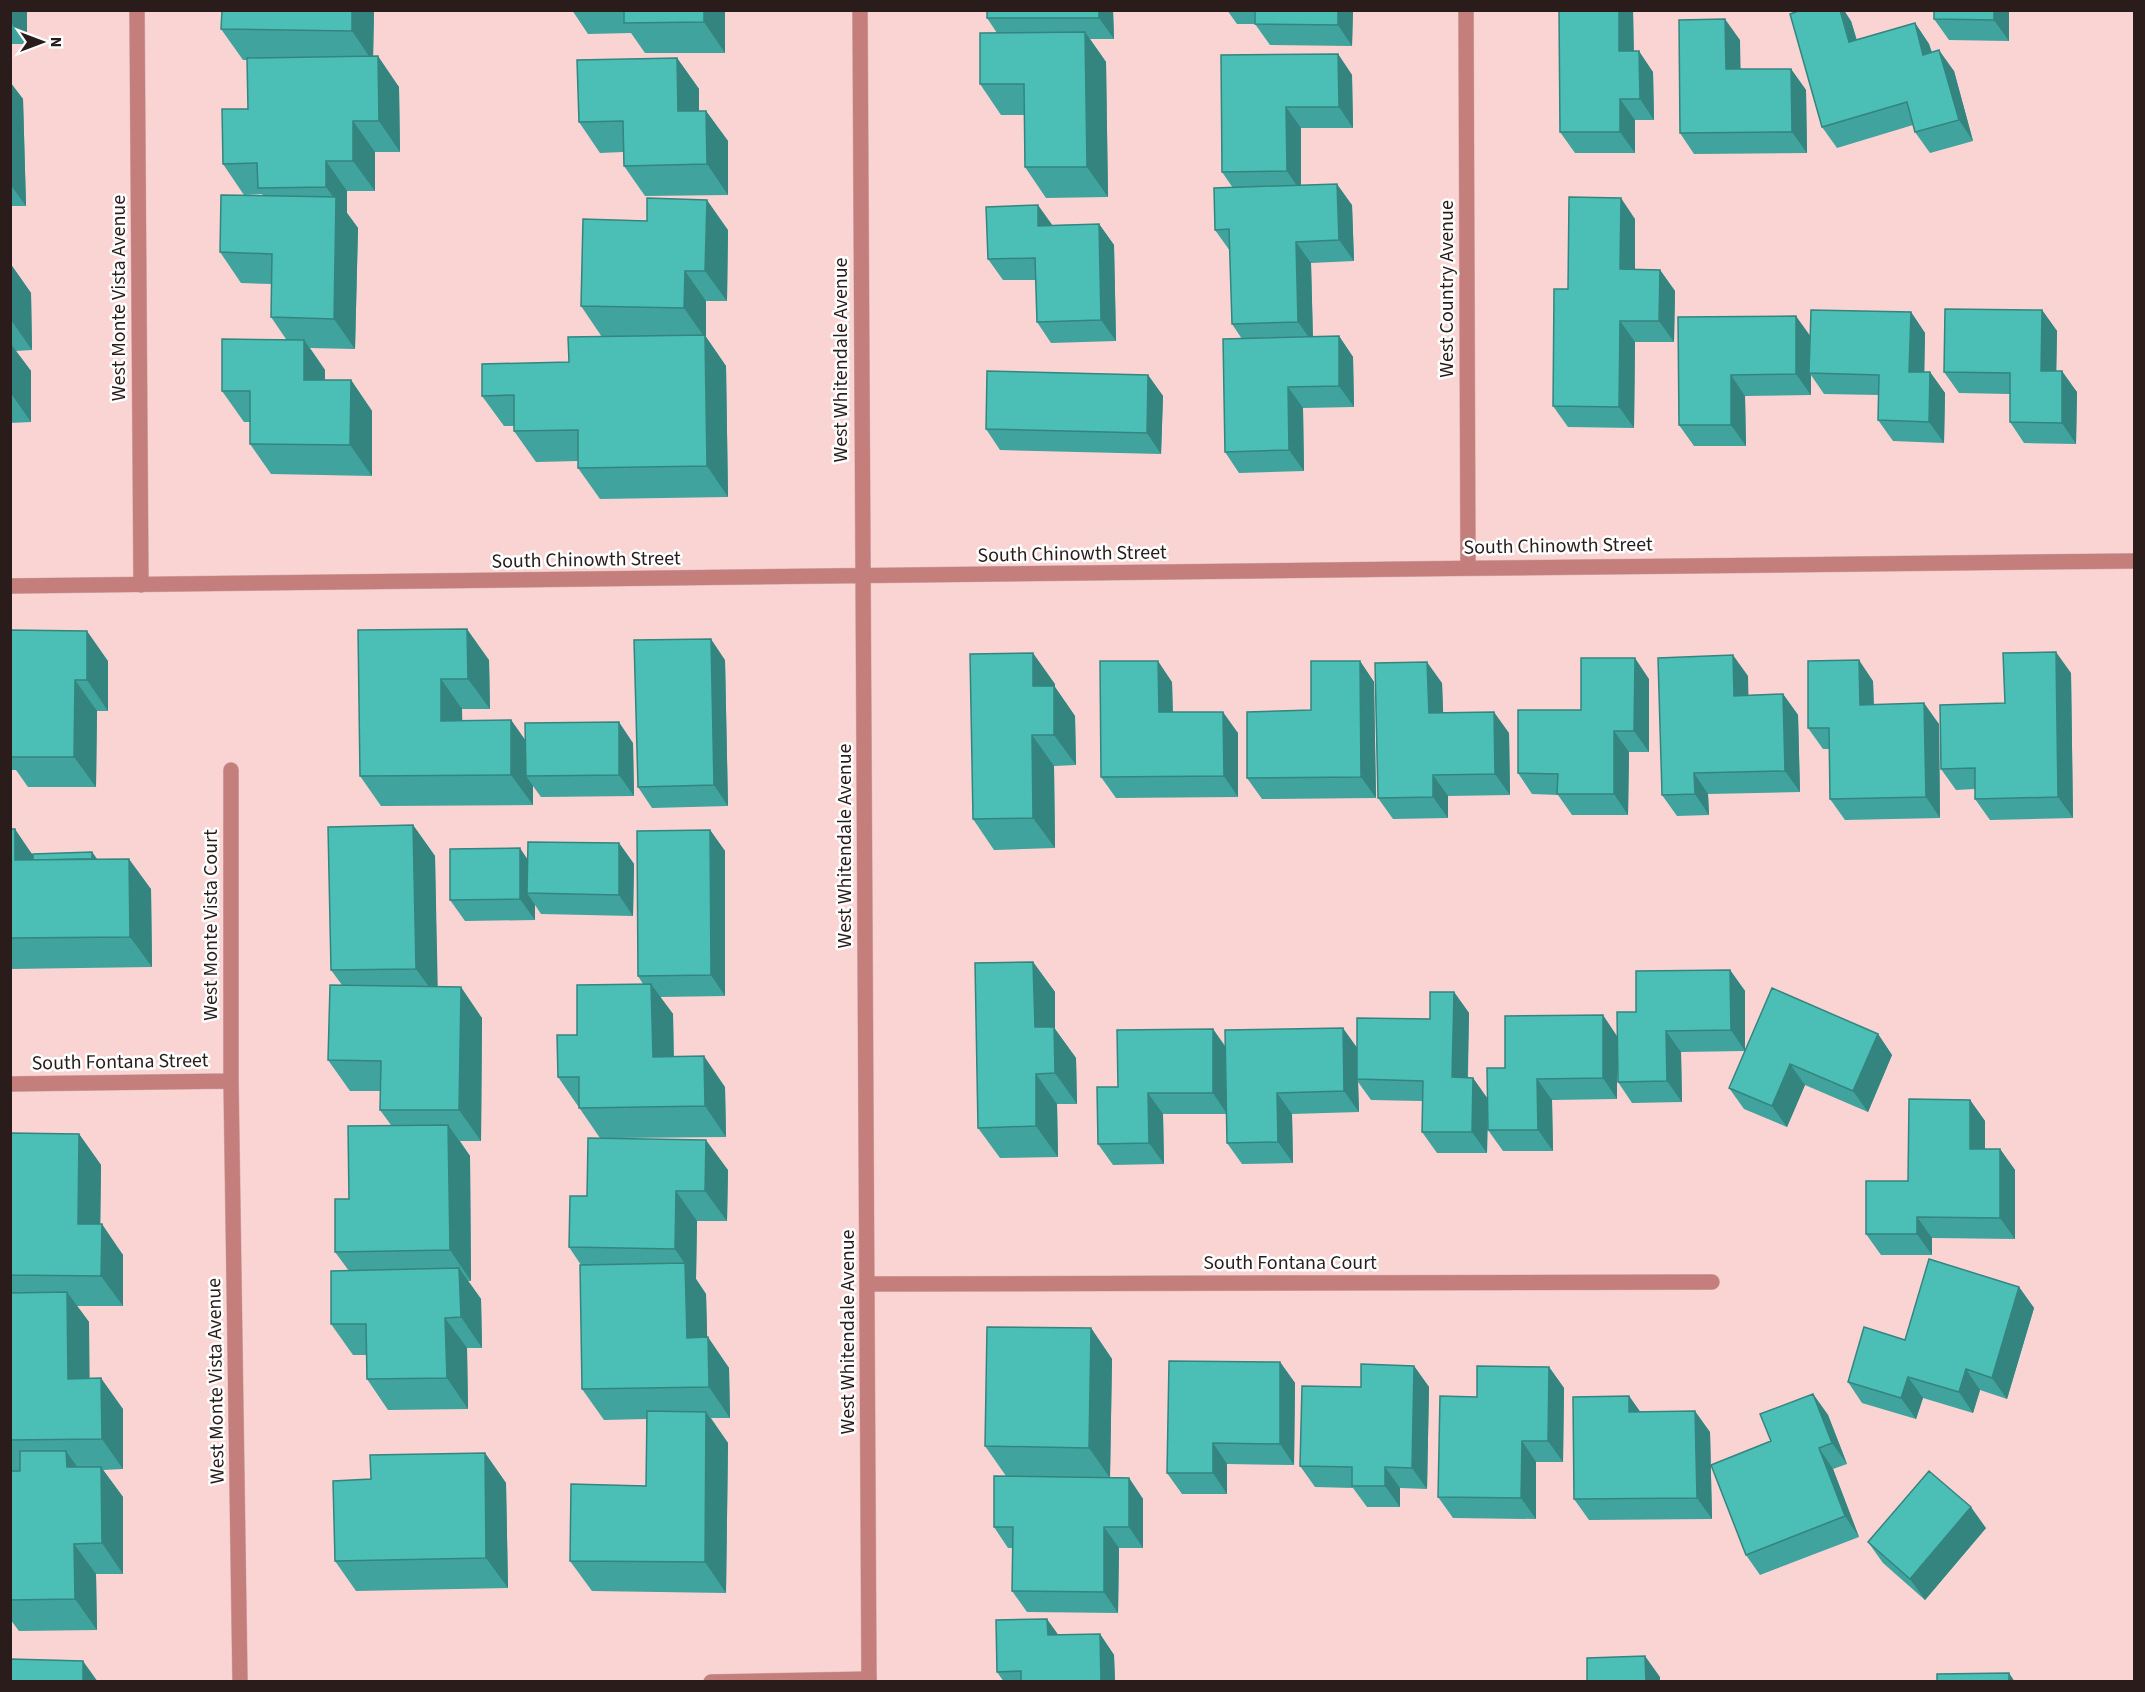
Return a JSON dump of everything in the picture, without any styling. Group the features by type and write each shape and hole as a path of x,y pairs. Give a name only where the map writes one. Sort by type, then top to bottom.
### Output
{"street":[{"name":"West Monte Vista Avenue","path":"137,10 141,585"},
{"name":"West Whitendale Avenue","path":"860,10 869,1680"},
{"name":"West Country Avenue","path":"1466,10 1468,567"},
{"name":"South Chinowth Street","path":"10,586 863,577 1468,567 2134,561"},
{"name":"West Monte Vista Court","path":"231,770 231,1081"},
{"name":"West Monte Vista Avenue","path":"231,1081 240,1682"},
{"name":"South Fontana Street","path":"10,1084 231,1081"},
{"name":"South Fontana Court","path":"868,1284 1712,1282"},
{"path":"711,1682 869,1680"}],"building":[{"path":"222,10 352,10 352,31 221,29"},
{"path":"624,10 704,10 704,22 624,23"},
{"path":"987,10 1099,10 1099,18 987,18"},
{"path":"1255,10 1338,10 1338,25 1255,24"},
{"path":"1559,10 1619,10 1619,51 1639,51 1640,99 1620,99 1620,132 1560,132"},
{"path":"1801,10 1840,10 1849,42 1915,23 1923,55 1939,50 1959,120 1915,132 1907,102 1822,127 1790,14"},
{"path":"1934,10 1994,10 1994,20 1934,19"},
{"path":"1725,19 1726,69 1791,69 1792,132 1680,133 1679,20"},
{"path":"1085,32 1087,167 1025,167 1024,84 980,84 980,33"},
{"path":"1338,54 1339,107 1286,107 1287,171 1222,172 1221,55"},
{"path":"378,56 379,121 353,121 353,161 326,161 326,187 258,188 257,163 223,164 222,109 248,109 247,58"},
{"path":"677,58 678,111 706,111 707,164 624,166 623,121 579,122 577,60"},
{"path":"1337,184 1339,240 1296,242 1298,322 1232,324 1229,229 1215,230 1214,188"},
{"path":"221,195 336,197 334,319 271,317 272,254 220,252"},
{"path":"1569,197 1621,198 1620,269 1660,270 1659,321 1620,321 1619,407 1553,406 1554,289 1568,289"},
{"path":"647,198 707,200 705,271 685,271 684,308 581,306 583,219 647,221"},
{"path":"1038,205 1038,226 1099,224 1101,320 1037,322 1035,258 988,259 986,207"},
{"path":"1945,309 2042,310 2041,371 2062,371 2062,423 2010,422 2010,373 1944,372"},
{"path":"1811,310 1911,312 1909,372 1930,372 1929,422 1878,420 1879,375 1809,373"},
{"path":"1796,316 1796,374 1731,375 1731,425 1679,425 1678,317"},
{"path":"705,335 707,466 578,468 578,430 514,431 514,395 482,396 482,364 569,362 568,337"},
{"path":"1339,336 1339,386 1288,387 1289,450 1225,452 1223,339"},
{"path":"222,339 304,340 304,380 351,380 350,445 250,444 250,391 222,391"},
{"path":"987,371 1148,375 1147,433 986,429"},
{"path":"467,629 468,679 441,679 441,721 511,720 511,775 360,776 358,630"},
{"path":"10,630 87,631 87,680 75,680 74,757 10,757"},
{"path":"711,639 714,785 638,787 634,640"},
{"path":"2056,652 2058,797 1975,799 1975,768 1941,769 1940,705 2005,703 2003,653"},
{"path":"1033,653 1033,686 1054,686 1054,735 1032,735 1033,818 973,819 970,654"},
{"path":"1733,655 1734,696 1783,694 1785,771 1694,773 1695,794 1662,795 1658,658"},
{"path":"1581,658 1635,658 1634,731 1614,731 1614,794 1557,794 1558,774 1518,773 1518,710 1581,710"},
{"path":"1859,660 1860,705 1924,703 1926,797 1830,799 1829,728 1808,728 1808,661"},
{"path":"1100,661 1158,661 1159,712 1223,712 1224,776 1101,777"},
{"path":"1311,661 1360,661 1361,777 1247,778 1247,712 1311,710"},
{"path":"1427,662 1429,713 1494,712 1495,774 1433,775 1433,797 1378,798 1375,663"},
{"path":"619,722 619,775 526,776 525,723"},
{"path":"413,825 416,969 331,970 328,827"},
{"path":"10,829 15,829 15,860 129,859 130,937 10,938"},
{"path":"710,830 711,975 638,976 637,831"},
{"path":"528,842 619,843 619,895 527,893"},
{"path":"520,848 520,899 450,900 450,849"},
{"path":"92,852 92,859 33,860 33,854"},
{"path":"1033,962 1035,1027 1054,1027 1055,1073 1036,1074 1036,1126 978,1128 975,963"},
{"path":"1730,970 1731,1030 1666,1031 1667,1081 1618,1082 1617,1012 1636,1012 1636,971"},
{"path":"651,984 653,1057 704,1056 705,1106 579,1108 579,1077 558,1077 557,1035 577,1035 577,985"},
{"path":"330,985 461,987 459,1110 380,1110 381,1061 328,1060"},
{"path":"1772,988 1878,1034 1853,1091 1790,1064 1772,1106 1729,1088"},
{"path":"1430,992 1454,992 1452,1077 1473,1078 1472,1132 1422,1132 1423,1081 1357,1079 1357,1018 1430,1019"},
{"path":"1603,1015 1603,1078 1537,1079 1538,1130 1488,1130 1487,1068 1505,1068 1505,1016"},
{"path":"1343,1028 1344,1091 1277,1093 1278,1142 1227,1143 1225,1030"},
{"path":"1213,1029 1213,1093 1148,1093 1149,1143 1098,1144 1097,1087 1118,1087 1117,1030"},
{"path":"1909,1099 1970,1100 1970,1149 2000,1149 2000,1218 1917,1217 1917,1234 1866,1234 1866,1181 1908,1181"},
{"path":"448,1125 450,1250 335,1252 335,1199 349,1199 348,1126"},
{"path":"10,1133 79,1134 78,1224 102,1224 101,1276 10,1275"},
{"path":"588,1138 706,1140 705,1191 676,1191 675,1249 569,1247 570,1196 587,1196"},
{"path":"1929,1259 2019,1287 1992,1378 1966,1369 1959,1392 1908,1377 1901,1398 1848,1382 1864,1327 1905,1340"},
{"path":"685,1263 687,1338 708,1337 709,1387 582,1389 580,1265"},
{"path":"459,1268 461,1317 445,1318 447,1378 367,1379 366,1324 331,1324 331,1271"},
{"path":"67,1292 68,1379 101,1378 102,1439 10,1440 10,1293"},
{"path":"987,1327 1091,1328 1089,1448 985,1446"},
{"path":"1169,1361 1280,1362 1280,1444 1213,1443 1213,1473 1167,1473"},
{"path":"1361,1364 1414,1366 1412,1468 1385,1467 1385,1486 1352,1486 1352,1467 1300,1466 1302,1386 1361,1387"},
{"path":"1477,1366 1549,1367 1548,1441 1522,1441 1521,1498 1438,1497 1440,1396 1477,1397"},
{"path":"1813,1394 1832,1443 1819,1448 1845,1516 1746,1555 1711,1465 1771,1441 1760,1414"},
{"path":"1629,1396 1629,1412 1695,1411 1697,1498 1574,1499 1573,1397"},
{"path":"647,1411 706,1412 705,1562 570,1561 571,1484 646,1486"},
{"path":"20,1451 66,1451 67,1467 101,1467 102,1543 74,1544 75,1599 10,1600 10,1471 20,1471"},
{"path":"485,1453 486,1558 335,1561 333,1481 371,1479 370,1455"},
{"path":"1929,1471 1971,1507 1910,1579 1868,1542"},
{"path":"994,1476 1129,1478 1129,1527 1104,1527 1104,1592 1012,1591 1013,1527 994,1527"},
{"path":"1047,1619 1048,1635 1100,1634 1101,1682 1021,1682 1021,1671 997,1672 996,1620"},
{"path":"1645,1656 1646,1682 1587,1682 1587,1658"},
{"path":"10,1659 83,1661 83,1682 10,1682"},
{"path":"2009,1673 2009,1682 1937,1682 1937,1674"}]}
